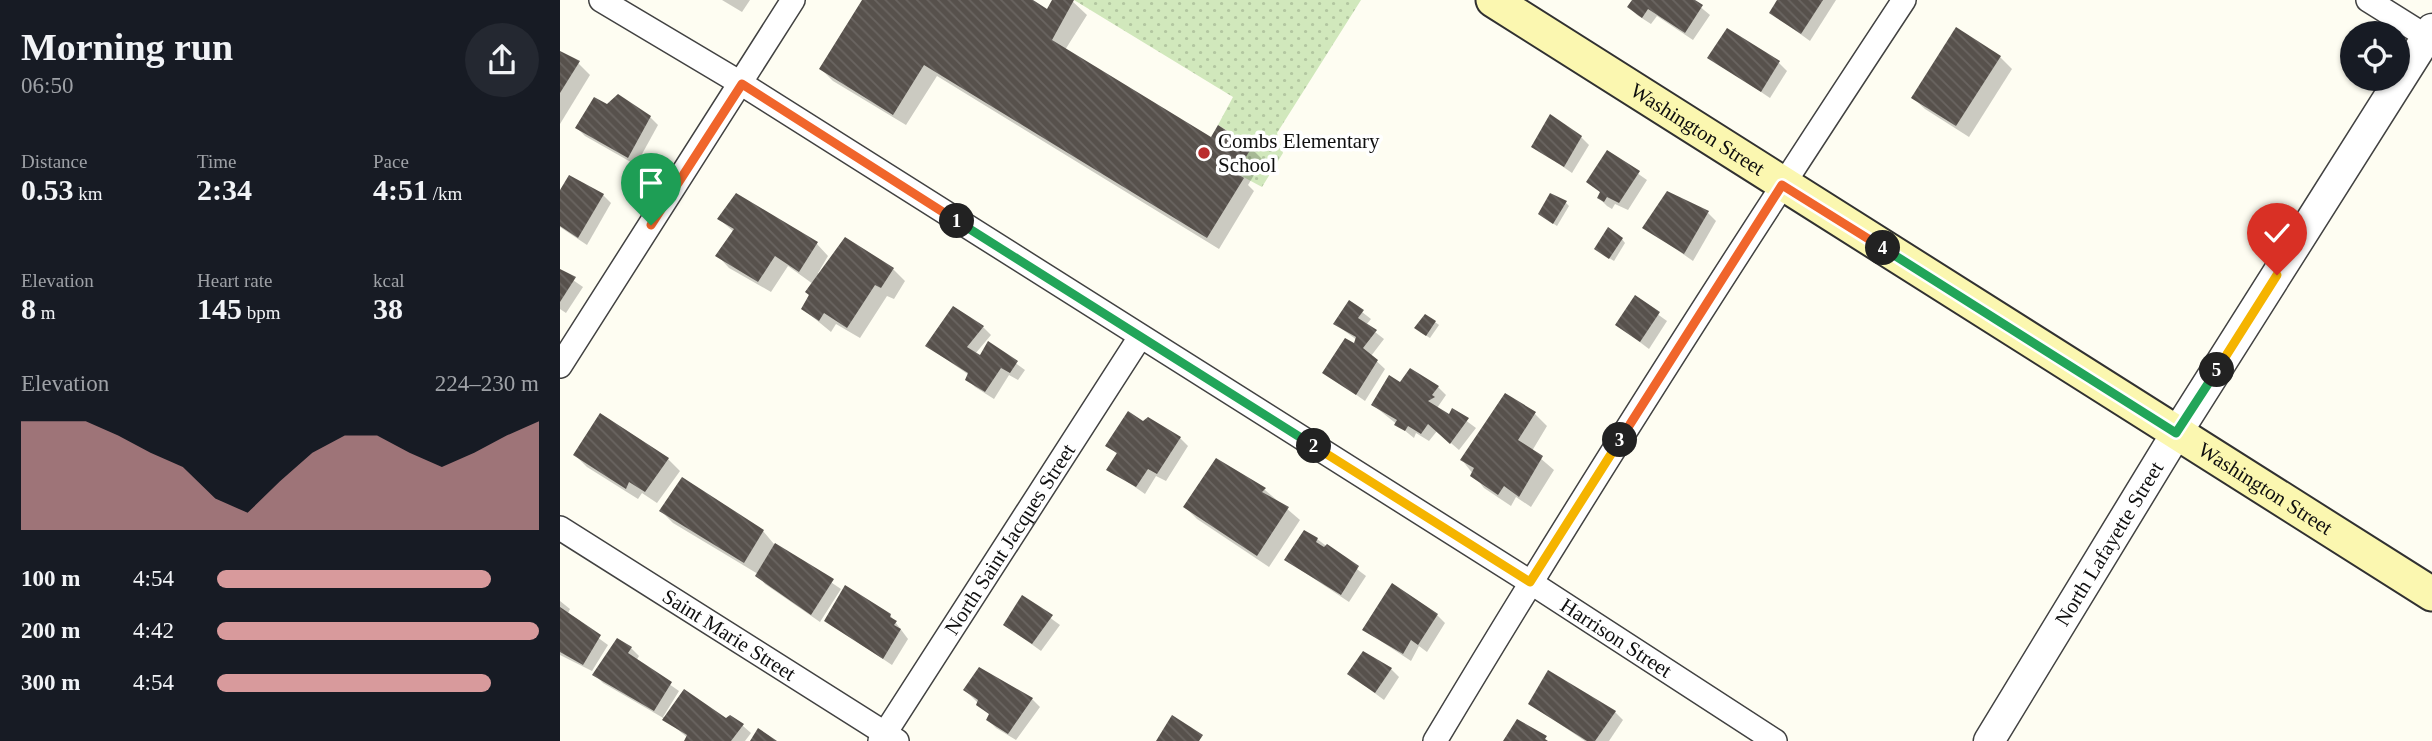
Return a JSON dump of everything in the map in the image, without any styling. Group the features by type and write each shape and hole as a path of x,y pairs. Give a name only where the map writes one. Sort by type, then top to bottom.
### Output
{"main road":[{"name":"Washington Street","path":"1493,0 2432,594"}],"street":[{"name":"Harrison Street","path":"601,0 742,84 1530,582 1774,741"},
{"path":"560,366 793,0"},
{"path":"1435,741 1530,582 1782,185 1904,0"},
{"path":"2368,0 2430,35"},
{"name":"North Lafayette Street","path":"1989,741 2176,433 2430,35"},
{"name":"North Saint Jacques Street","path":"887,738 1140,337"},
{"name":"Saint Marie Street","path":"560,528 887,738"}],"green space":[{"path":"1074,0 1361,0 1277,133 1283,153 1262,187 1236,173 1252,146 1218,125 1233,97"}],"building":[{"path":"862,0 1033,0 1047,9 1052,0 1074,0 1052,40 1211,137 1218,125 1252,147 1236,173 1244,178 1207,238 924,65 893,115 819,69"},
{"path":"1632,0 1695,0 1703,5 1685,33 1648,9 1642,18 1627,7"},
{"path":"1777,0 1823,0 1801,34 1769,13"},
{"path":"1956,27 2001,56 1956,126 1911,98"},
{"path":"1727,28 1780,61 1761,92 1707,58"},
{"path":"560,51 580,61 560,93"},
{"path":"618,94 651,116 628,158 575,128 594,97 607,104"},
{"path":"1550,114 1582,136 1564,167 1531,147"},
{"path":"1607,150 1640,171 1619,203 1607,197 1604,202 1597,198 1600,192 1586,182"},
{"path":"569,175 604,194 578,238 560,226 560,190"},
{"path":"1667,191 1709,211 1684,254 1642,228"},
{"path":"736,193 818,242 799,272 775,256 758,282 715,256 734,229 717,219"},
{"path":"1550,193 1567,201 1553,224 1538,214"},
{"path":"1608,227 1623,238 1609,259 1594,249"},
{"path":"845,237 894,268 881,288 875,285 847,328 824,313 819,321 801,309 809,295 805,292"},
{"path":"560,269 576,277 560,302"},
{"path":"1635,295 1660,312 1640,342 1615,325"},
{"path":"1349,300 1364,310 1358,318 1377,330 1363,348 1378,360 1356,395 1322,373 1345,338 1354,343 1356,337 1333,324"},
{"path":"953,306 984,326 967,347 980,355 988,341 1018,361 1010,373 1001,368 985,392 965,380 968,373 925,346"},
{"path":"1425,314 1436,321 1426,336 1414,328"},
{"path":"1410,368 1439,386 1432,395 1435,397 1428,401 1449,414 1452,408 1469,418 1450,444 1428,424 1421,434 1408,426 1405,431 1394,425 1397,420 1371,405 1389,375 1400,382"},
{"path":"1505,393 1536,412 1518,440 1543,456 1519,497 1504,486 1498,495 1470,476 1474,468 1460,460"},
{"path":"1128,411 1143,421 1148,417 1181,437 1157,474 1148,469 1136,487 1106,470 1117,453 1105,446"},
{"path":"600,413 669,458 645,492 629,482 626,489 573,455"},
{"path":"1216,458 1266,488 1262,492 1289,507 1257,556 1183,507"},
{"path":"682,477 764,530 744,563 659,511"},
{"path":"1304,530 1318,538 1316,542 1324,547 1327,544 1359,566 1341,595 1284,560"},
{"path":"775,543 834,579 811,615 755,576"},
{"path":"1392,583 1438,614 1418,645 1411,640 1403,654 1362,630"},
{"path":"845,585 891,614 890,617 897,621 894,625 901,629 883,659 824,621"},
{"path":"1022,595 1053,615 1032,644 1003,625"},
{"path":"560,607 601,635 583,665 560,652"},
{"path":"617,638 632,647 628,653 672,682 654,711 592,675"},
{"path":"1363,651 1392,668 1375,693 1347,674"},
{"path":"979,667 1033,698 1008,734 986,720 989,714 976,705 978,700 963,690"},
{"path":"1548,670 1616,711 1595,741 1587,741 1528,704"},
{"path":"684,689 726,718 730,715 744,724 731,741 684,741 687,735 662,720"},
{"path":"1172,715 1203,735 1199,741 1156,741"},
{"path":"1517,719 1547,736 1545,739 1548,741 1503,741"},
{"path":"758,728 777,741 750,741"}],"place":[{"name":"Combs Elementary School","path":"1204,153"}],"route":[{"path":"651,225 742,84 1530,582 1782,185 2176,433 2277,275"}]}
